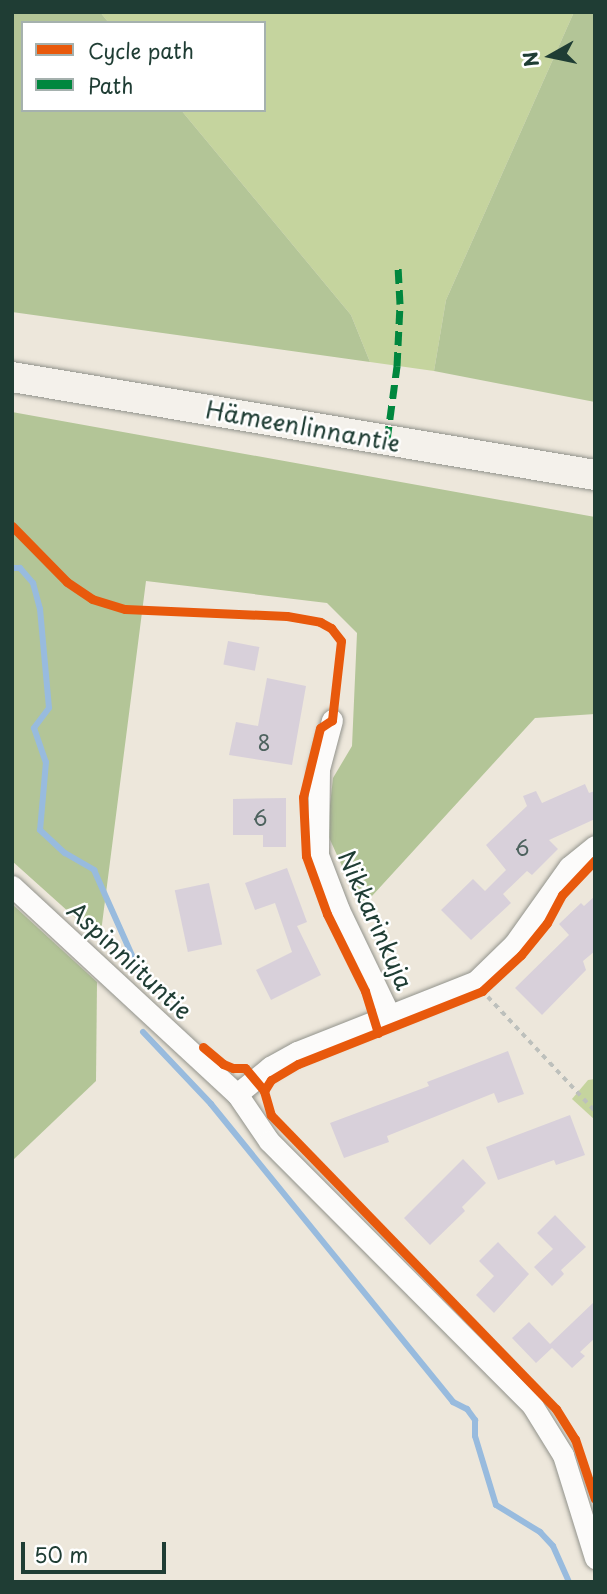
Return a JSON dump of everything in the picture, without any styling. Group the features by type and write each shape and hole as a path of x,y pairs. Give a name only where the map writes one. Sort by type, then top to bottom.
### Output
{"main road":[{"name":"Hämeenlinnantie","path":"12,377 595,475"}],"street":[{"name":"Nikkarinkuja","path":"332,720 319,768 318,855 339,910 390,1016"},
{"path":"237,1094 270,1067 297,1052 476,981 514,944 569,867 595,846"},
{"name":"Aspinniituntie","path":"12,886 237,1094 269,1141 532,1405 563,1455 595,1558"}],"path":[{"path":"492,982 482,991 595,1111"}],"green space":[{"path":"12,12 100,12 107,21 21,21 21,112 183,112 351,315 370,362 12,312"},
{"path":"100,12 574,12 446,300 434,371 370,362 351,315 183,112 266,112 266,21 107,21"},
{"path":"574,12 595,12 595,402 434,371 446,300"},
{"path":"12,412 595,517 595,714 535,718 361,908 327,833 333,778 352,746 357,633 327,603 146,581 100,940 12,861"},
{"path":"12,904 97,982 96,1081 12,1161"},
{"path":"595,1079 595,1120 572,1099 588,1080"}],"building":[{"path":"228,641 259,647 255,671 223,665"},
{"path":"267,678 306,686 292,765 229,755 236,722 258,726"},
{"path":"585,784 589,793 595,791 595,819 549,840 558,849 532,875 527,871 503,894 511,903 471,940 441,910 473,879 485,891 506,870 486,845 527,806 523,796 536,791 542,803"},
{"path":"286,798 286,847 263,847 263,835 233,835 233,799"},
{"path":"287,868 307,922 297,926 321,975 271,1000 256,970 292,952 275,903 255,910 245,883"},
{"path":"209,883 222,945 188,952 175,890"},
{"path":"595,896 595,951 583,961 586,970 542,1015 515,988 569,935 559,924 581,903 584,906"},
{"path":"508,1051 524,1094 498,1103 494,1093 387,1136 389,1142 344,1158 330,1123 429,1086 427,1082"},
{"path":"570,1115 585,1155 556,1165 554,1160 498,1180 486,1147"},
{"path":"463,1159 486,1183 462,1207 465,1211 430,1245 404,1218"},
{"path":"555,1215 586,1247 561,1270 564,1274 552,1286 534,1267 553,1249 537,1233"},
{"path":"498,1242 529,1274 494,1313 476,1295 494,1276 479,1261"},
{"path":"595,1301 595,1338 580,1352 585,1356 572,1368 552,1348 536,1363 512,1338 529,1322 550,1344"}],"waterway":[{"path":"12,568 20,568 33,583 40,609 49,708 34,728 46,762 40,830 65,853 94,870 142,978"},
{"path":"143,1032 211,1104 453,1402 467,1409 475,1420 475,1436 496,1505 540,1532 553,1546 569,1582"}],"marked path":[{"path":"387,440 397,366 400,304 398,268"}],"cycle path":[{"path":"12,526 67,582 92,599 125,609 287,616 320,622 331,628 341,641 332,720 320,728 303,797 306,856 327,914 365,991 378,1033"},
{"path":"264,1091 271,1080 298,1064 482,991 521,955 547,923 562,895 595,860"},
{"path":"203,1047 223,1064 233,1068 245,1068 264,1091 271,1115 556,1409 575,1439 595,1499"}]}
